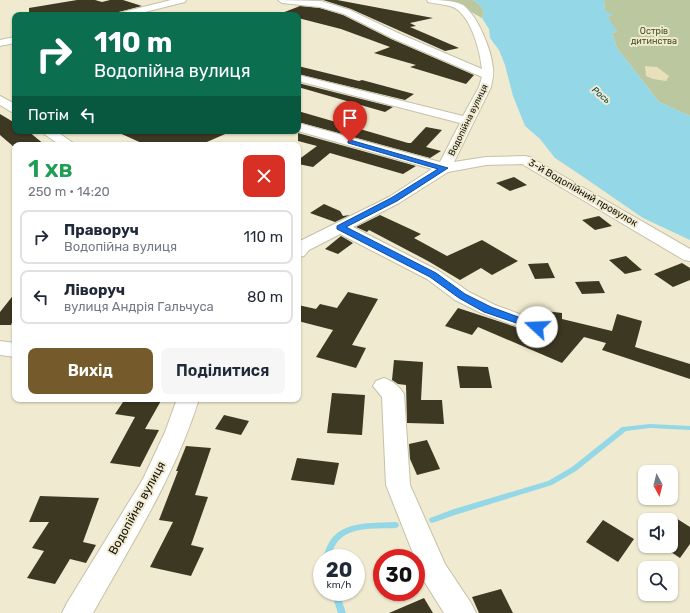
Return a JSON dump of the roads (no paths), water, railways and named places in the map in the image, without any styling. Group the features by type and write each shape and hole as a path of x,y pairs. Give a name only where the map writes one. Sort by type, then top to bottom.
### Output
{"street":[{"path":"134,12 182,0"},
{"name":"Водопійна вулиця","path":"282,0 321,4 347,12 402,38 488,75 485,87 444,168 394,200 301,246"},
{"path":"431,0 455,5 463,9 468,15 486,54 489,65 488,75"},
{"path":"0,43 12,41"},
{"path":"301,79 467,121"},
{"path":"0,100 12,108"},
{"path":"301,127 444,168"},
{"path":"52,134 64,142"},
{"name":"3-й Водопійний провулок","path":"444,168 486,161 525,160 690,256"},
{"path":"340,227 433,275 462,296 488,310 537,327"},
{"path":"0,348 12,350"},
{"path":"384,386 393,394 398,485 434,572 461,613"},
{"name":"Водопійна вулиця","path":"77,613 153,484 176,432 187,402"}],"water":[{"name":"Рось","path":"473,0 604,0 605,11 613,15 608,17 617,32 612,33 617,48 659,102 690,116 690,240 643,218 555,158 540,139 525,126 513,96 505,65 499,50 490,38 489,29 482,18 484,11 478,3"}],"waterway":[{"path":"432,520 550,483 574,469 624,429 650,426 690,428"},
{"path":"330,549 337,538 344,532 362,527 396,525"},
{"path":"338,601 342,613"}],"park label":[{"name":"Острів дитинства","path":"654,36"}]}
